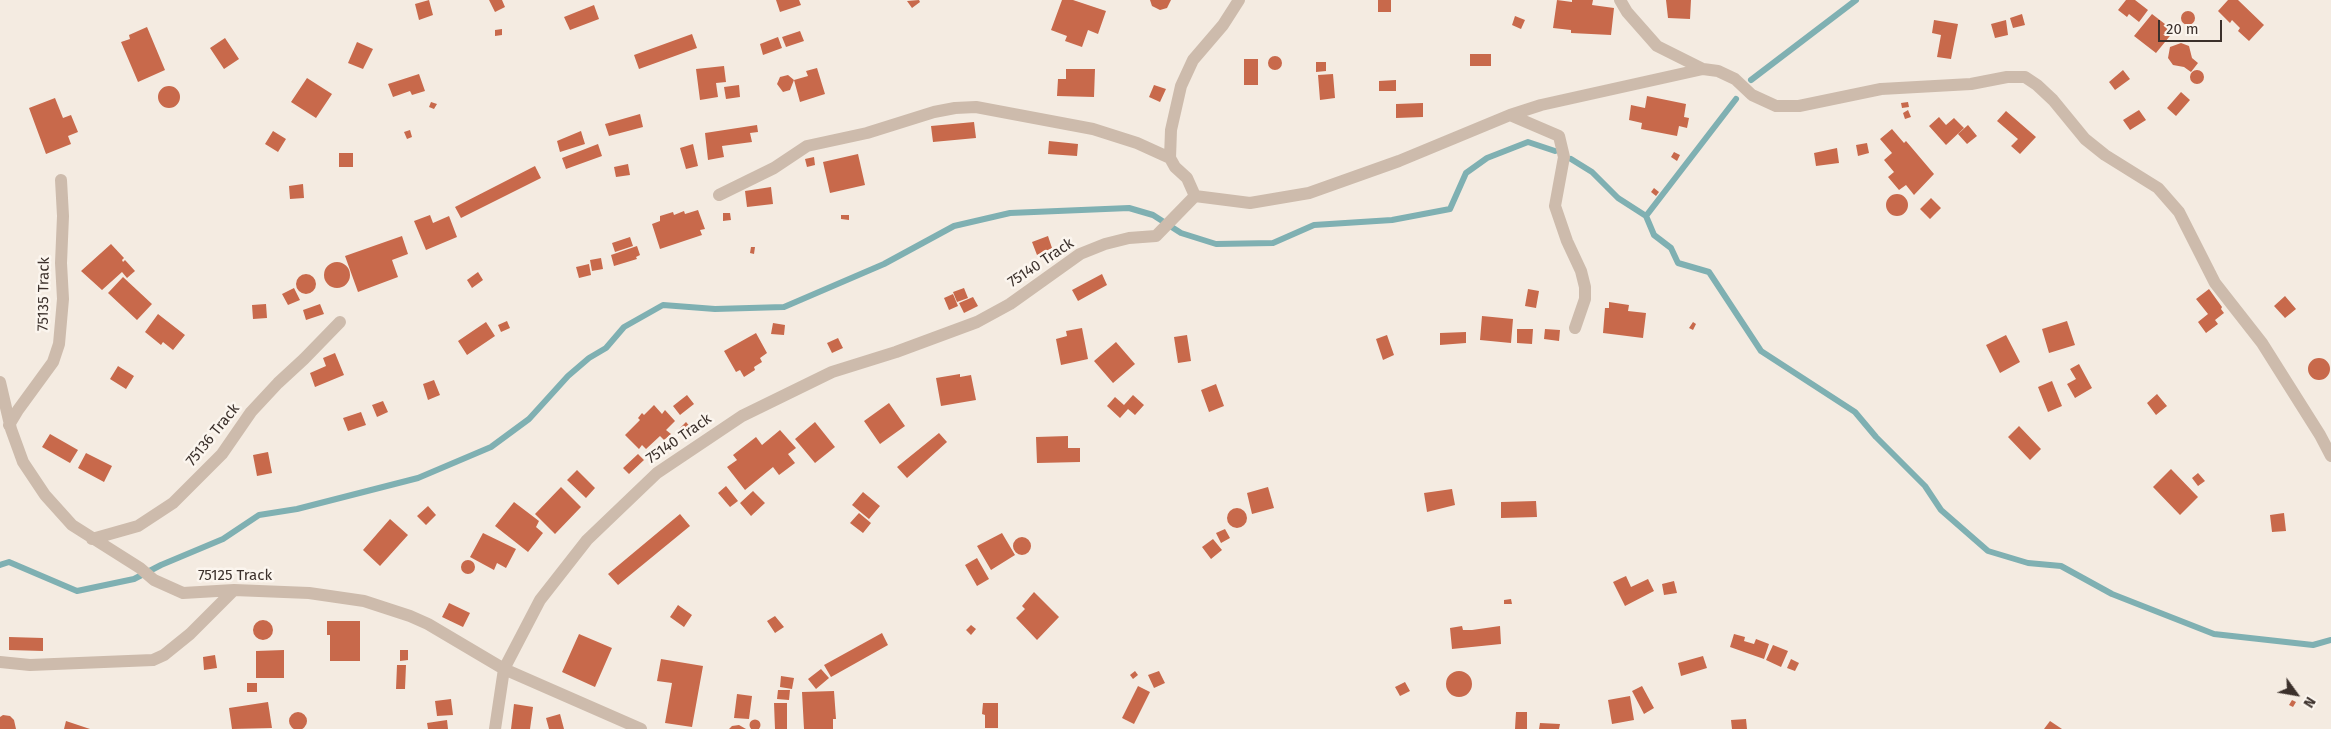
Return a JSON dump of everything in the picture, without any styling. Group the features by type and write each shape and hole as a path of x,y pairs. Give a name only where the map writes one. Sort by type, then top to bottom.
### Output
{"street":[{"path":"1239,0 1223,25 1193,60 1181,86 1171,130 1170,158 1175,167 1187,178 1195,196 1250,203 1310,193 1399,161 1541,104 1592,92 1652,82 1703,69"},
{"path":"1620,0 1627,12 1657,46 1703,69 1718,72 1735,79 1752,95 1776,106 1799,106 1881,89 1971,84 2007,77 2025,77 2054,100 2085,139 2105,155 2158,188 2180,212 2216,283 2262,343 2320,435 2331,456"},
{"path":"720,195 774,168 807,146 867,133 955,108 976,107 1093,129 1137,143 1170,158"},
{"path":"1510,115 1559,136 1564,157 1556,206 1566,241 1581,271 1585,287 1585,299 1575,328"},
{"name":"75135 Track","path":"10,425 18,410 52,362 59,344 62,299 63,216 61,180"},
{"name":"75140 Track","path":"504,669 540,600 587,540 657,473 742,416 832,372 896,352 977,322 1010,304 1080,254 1121,240 1156,236 1195,196"},
{"name":"75136 Track","path":"92,539 138,526 173,503 222,454 252,412 278,383 340,322"},
{"name":"75125 Track","path":"0,382 10,425 23,462 45,495 72,525 140,568 154,580 182,593 234,590 309,593 364,601 410,616 436,628 504,669 641,729"},
{"path":"0,662 30,665 153,660 164,655 190,634 234,590"},
{"path":"495,729 504,669"}],"building":[{"path":"429,0 433,15 419,20 415,4"},
{"path":"489,0 502,0 505,7 495,12"},
{"path":"776,0 799,0 801,5 780,12"},
{"path":"919,0 920,2 912,8 907,1"},
{"path":"1062,0 1073,0 1106,11 1098,34 1088,30 1082,47 1065,41 1067,36 1051,30"},
{"path":"1150,0 1171,0 1167,8 1160,10 1152,6"},
{"path":"1378,0 1391,0 1391,12 1378,12"},
{"path":"1557,0 1572,2 1572,0 1593,0 1592,5 1614,8 1611,35 1571,33 1571,30 1553,28"},
{"path":"1666,0 1691,0 1690,19 1668,18"},
{"path":"2126,0 2135,0 2148,10 2139,22 2129,14 2127,17 2118,10"},
{"path":"2228,0 2238,0 2264,25 2249,41 2238,31 2240,28 2232,20 2230,23 2218,11"},
{"path":"594,5 599,19 570,30 564,17"},
{"path":"2185,11 2191,11 2195,18 2191,25 2185,25 2181,21 2181,15"},
{"path":"2022,14 2025,25 2013,28 2010,18"},
{"path":"2152,14 2174,31 2156,53 2134,36"},
{"path":"1515,16 1525,20 1521,29 1512,25"},
{"path":"1934,20 1958,24 1951,59 1937,57 1941,35 1932,33"},
{"path":"2006,20 2008,35 1995,38 1991,24"},
{"path":"147,27 165,70 138,82 121,42 130,39 129,35"},
{"path":"502,29 502,35 495,36 495,30"},
{"path":"800,31 804,41 786,47 782,37"},
{"path":"692,34 697,48 639,69 634,55"},
{"path":"778,37 782,48 763,55 760,44"},
{"path":"225,38 239,59 224,69 210,48"},
{"path":"357,42 373,49 363,69 348,63"},
{"path":"2181,43 2189,46 2192,58 2198,63 2191,72 2184,67 2173,65 2168,58 2170,47"},
{"path":"1470,54 1491,54 1491,66 1470,66"},
{"path":"1275,56 1280,58 1282,63 1280,68 1275,70 1270,68 1268,63 1270,58"},
{"path":"1244,59 1258,59 1258,85 1244,85"},
{"path":"1316,62 1326,62 1326,71 1316,72"},
{"path":"724,66 726,82 716,83 718,97 700,100 696,69"},
{"path":"817,68 825,94 800,102 794,80 808,76 806,71"},
{"path":"1066,69 1095,69 1094,97 1057,96 1058,79 1066,79"},
{"path":"2123,70 2130,79 2115,90 2109,82"},
{"path":"2197,70 2202,72 2204,77 2202,82 2197,84 2192,82 2190,77 2192,72"},
{"path":"419,74 425,91 412,95 410,91 393,97 388,84"},
{"path":"1333,74 1335,98 1320,100 1318,75"},
{"path":"788,75 794,80 790,90 783,92 777,84 780,77"},
{"path":"307,78 332,94 316,118 291,102"},
{"path":"1396,80 1396,91 1379,91 1379,81"},
{"path":"739,85 740,97 726,99 724,87"},
{"path":"1154,85 1166,89 1160,102 1149,97"},
{"path":"169,86 177,89 180,97 177,105 169,108 161,105 158,97 161,89"},
{"path":"2181,92 2190,100 2176,116 2167,108"},
{"path":"1647,96 1686,104 1684,117 1689,118 1687,128 1679,126 1677,136 1641,129 1642,123 1629,120 1631,105 1645,108"},
{"path":"55,98 63,118 71,115 78,132 68,136 71,144 46,154 29,108"},
{"path":"431,102 437,104 434,109 429,107"},
{"path":"1908,102 1909,107 1902,108 1901,103"},
{"path":"1423,103 1423,117 1396,118 1396,104"},
{"path":"1908,110 1911,117 1905,119 1903,113"},
{"path":"2139,110 2146,120 2130,130 2123,120"},
{"path":"2006,111 2036,137 2020,154 2011,146 2018,139 1997,121"},
{"path":"640,114 643,127 609,136 605,124"},
{"path":"1939,117 1946,125 1954,118 1964,128 1946,145 1929,126"},
{"path":"974,122 976,138 933,142 931,126"},
{"path":"757,125 758,132 750,133 752,142 722,146 724,157 708,160 705,133"},
{"path":"1968,125 1977,136 1967,144 1958,134"},
{"path":"1892,129 1904,143 1906,141 1934,174 1914,195 1906,185 1899,190 1888,177 1894,172 1884,160 1892,153 1880,139"},
{"path":"410,130 412,137 407,139 404,132"},
{"path":"273,131 286,139 278,152 265,144"},
{"path":"581,131 585,144 560,152 557,141"},
{"path":"1049,141 1078,144 1077,156 1048,154"},
{"path":"1867,143 1869,153 1858,156 1856,145"},
{"path":"598,144 602,156 566,169 562,158"},
{"path":"693,144 698,166 686,169 680,148"},
{"path":"1837,148 1839,163 1816,166 1814,153"},
{"path":"1674,152 1680,155 1677,161 1671,157"},
{"path":"339,153 353,153 353,167 339,167"},
{"path":"858,154 865,185 830,193 823,162"},
{"path":"814,157 815,165 807,167 805,159"},
{"path":"628,164 630,175 616,177 614,167"},
{"path":"535,166 541,178 461,218 455,207"},
{"path":"303,184 304,198 290,199 289,186"},
{"path":"771,187 773,204 747,207 745,191"},
{"path":"1654,188 1659,192 1656,196 1651,192"},
{"path":"1897,194 1905,197 1908,205 1905,213 1897,216 1889,213 1886,205 1889,197"},
{"path":"1931,198 1941,208 1930,219 1920,209"},
{"path":"698,210 705,229 700,230 702,235 660,249 652,224 660,221 660,216 673,212 674,215 684,211 685,214"},
{"path":"723,213 730,213 731,220 723,221"},
{"path":"430,215 433,223 449,216 457,237 426,250 414,221"},
{"path":"841,215 849,215 849,220 841,219"},
{"path":"402,236 408,254 392,260 398,277 358,292 345,256"},
{"path":"1048,236 1052,248 1037,255 1032,242"},
{"path":"630,237 633,246 615,252 612,243"},
{"path":"111,244 124,258 123,262 125,260 135,271 127,278 122,272 102,290 81,271"},
{"path":"637,246 640,255 636,257 637,259 614,266 611,255"},
{"path":"751,247 755,247 754,254 750,253"},
{"path":"601,258 603,269 592,271 590,260"},
{"path":"337,262 346,266 350,275 346,284 337,288 328,284 324,275 328,266"},
{"path":"589,264 591,275 579,278 576,267"},
{"path":"478,272 483,280 472,288 467,280"},
{"path":"306,274 313,277 316,284 313,291 306,294 299,291 296,284 299,277"},
{"path":"1102,274 1107,285 1078,301 1072,290"},
{"path":"123,277 152,304 137,320 108,293"},
{"path":"294,288 300,300 288,305 282,294"},
{"path":"964,288 968,298 957,302 953,292"},
{"path":"1528,289 1539,291 1536,308 1525,306"},
{"path":"2209,289 2224,313 2215,320 2218,324 2206,333 2198,322 2208,314 2196,299"},
{"path":"953,294 958,306 949,310 944,298"},
{"path":"2285,296 2296,309 2285,318 2274,306"},
{"path":"973,297 978,306 964,313 959,303"},
{"path":"1609,302 1629,305 1628,311 1646,313 1643,338 1603,333 1605,308 1609,308"},
{"path":"266,304 267,318 253,319 252,305"},
{"path":"320,304 324,314 306,320 303,310"},
{"path":"158,314 185,335 173,350 163,342 161,345 145,332"},
{"path":"1482,316 1513,319 1511,343 1480,340"},
{"path":"507,321 510,328 501,332 498,325"},
{"path":"2067,321 2075,345 2049,353 2042,329"},
{"path":"486,322 495,336 467,355 458,341"},
{"path":"1693,322 1696,324 1693,330 1689,328"},
{"path":"773,323 785,325 784,335 771,334"},
{"path":"1082,328 1088,359 1061,365 1056,339 1067,336 1066,331"},
{"path":"1517,329 1533,329 1532,344 1517,343"},
{"path":"1545,329 1560,330 1559,341 1544,339"},
{"path":"1466,332 1466,343 1440,345 1440,333"},
{"path":"756,333 767,353 760,358 762,362 754,367 755,370 744,377 740,370 736,372 724,351"},
{"path":"1187,335 1191,361 1178,363 1174,337"},
{"path":"1387,335 1394,355 1383,360 1376,339"},
{"path":"2006,335 2020,362 2000,373 1986,345"},
{"path":"838,338 843,348 832,353 827,343"},
{"path":"1116,342 1135,364 1113,383 1094,361"},
{"path":"335,353 344,375 315,387 310,373 326,366 323,358"},
{"path":"2319,358 2327,361 2330,369 2327,377 2319,380 2311,377 2308,369 2311,361"},
{"path":"2079,364 2092,388 2075,398 2067,384 2076,379 2070,369"},
{"path":"118,366 134,376 126,389 110,379"},
{"path":"960,374 960,377 971,375 976,400 941,406 936,378"},
{"path":"434,380 440,395 428,400 423,384"},
{"path":"2052,381 2062,406 2048,412 2038,387"},
{"path":"1216,384 1224,406 1209,412 1201,390"},
{"path":"2157,394 2167,406 2156,415 2147,403"},
{"path":"687,395 694,404 680,415 673,406"},
{"path":"1133,395 1144,405 1135,415 1128,409 1120,418 1107,406 1115,397 1124,405"},
{"path":"383,401 388,412 377,417 372,405"},
{"path":"889,403 905,426 880,444 864,421"},
{"path":"654,405 662,414 665,410 675,421 666,430 671,434 664,440 660,436 646,449 642,445 639,449 625,435 640,420 638,418 642,413 644,415"},
{"path":"361,412 366,425 348,431 343,418"},
{"path":"686,422 691,428 682,436 677,431"},
{"path":"815,422 835,447 815,463 795,439"},
{"path":"2019,426 2041,449 2030,460 2008,437"},
{"path":"780,430 796,448 788,454 795,463 779,475 773,467 745,490 727,467 737,460 733,455 756,437 762,445"},
{"path":"939,433 947,442 907,478 897,467"},
{"path":"50,434 78,450 70,463 42,447"},
{"path":"1068,436 1068,448 1080,448 1080,462 1037,463 1036,437"},
{"path":"268,452 272,473 257,476 253,455"},
{"path":"86,453 112,466 104,482 78,468"},
{"path":"638,454 644,460 629,474 623,468"},
{"path":"2171,469 2198,497 2180,515 2153,487"},
{"path":"577,470 595,488 586,498 567,480"},
{"path":"2198,473 2205,481 2198,486 2192,478"},
{"path":"726,486 738,501 730,507 718,493"},
{"path":"561,487 581,507 555,534 535,514"},
{"path":"1268,487 1274,508 1252,514 1247,493"},
{"path":"1452,489 1455,505 1427,512 1424,493"},
{"path":"753,491 765,503 751,516 740,503"},
{"path":"863,492 880,506 869,519 852,505"},
{"path":"1536,501 1537,517 1501,518 1501,502"},
{"path":"514,502 539,521 536,527 543,533 528,552 495,526"},
{"path":"428,506 436,515 426,525 417,516"},
{"path":"1233,508 1241,508 1247,514 1247,522 1241,528 1233,528 1227,522 1227,514"},
{"path":"859,513 871,523 863,533 850,523"},
{"path":"2284,513 2286,531 2272,532 2270,515"},
{"path":"680,514 690,526 618,585 608,574"},
{"path":"390,519 408,535 380,566 363,550"},
{"path":"1225,529 1230,538 1221,543 1216,533"},
{"path":"483,533 516,549 506,568 497,563 494,570 470,557"},
{"path":"1002,533 1015,555 991,570 977,546"},
{"path":"1022,537 1028,540 1031,546 1028,552 1022,555 1016,552 1013,546 1016,540"},
{"path":"1213,539 1222,550 1211,559 1202,547"},
{"path":"977,558 989,579 977,586 965,565"},
{"path":"465,560 471,560 475,567 471,574 465,574 461,570 461,564"},
{"path":"1626,576 1631,587 1648,579 1654,591 1625,606 1613,582"},
{"path":"1674,581 1677,593 1664,595 1662,584"},
{"path":"1034,592 1059,617 1037,640 1016,618 1025,609 1022,606"},
{"path":"1511,599 1512,604 1504,604 1504,600"},
{"path":"449,603 470,613 463,627 442,617"},
{"path":"678,605 692,615 684,627 670,617"},
{"path":"775,616 784,627 775,633 767,621"},
{"path":"263,620 270,623 273,630 270,637 263,640 256,637 253,630 256,623"},
{"path":"327,621 360,621 360,661 330,661 330,635 327,635"},
{"path":"971,625 976,629 971,635 966,630"},
{"path":"1462,626 1463,630 1472,630 1500,626 1501,644 1452,649 1450,628"},
{"path":"882,633 888,645 831,677 824,665"},
{"path":"579,634 612,648 595,687 562,672"},
{"path":"1734,634 1745,637 1744,641 1754,644 1756,639 1769,644 1764,659 1730,647"},
{"path":"9,637 43,638 43,651 9,650"},
{"path":"1773,645 1788,651 1781,667 1766,660"},
{"path":"284,650 284,678 256,678 256,651"},
{"path":"400,650 408,650 408,660 400,661"},
{"path":"215,655 217,668 204,670 203,657"},
{"path":"1703,656 1707,668 1681,676 1678,663"},
{"path":"661,659 703,666 692,727 665,723 672,683 657,681"},
{"path":"1791,659 1799,663 1795,671 1787,668"},
{"path":"397,665 406,665 405,689 396,689"},
{"path":"821,669 829,678 816,689 808,679"},
{"path":"1135,671 1138,675 1133,679 1130,675"},
{"path":"1159,671 1165,683 1154,688 1148,675"},
{"path":"1459,671 1468,675 1472,684 1468,693 1459,697 1450,693 1446,684 1450,675"},
{"path":"781,676 794,678 792,689 780,687"},
{"path":"1405,682 1410,691 1400,696 1395,687"},
{"path":"247,683 257,683 257,692 247,692"},
{"path":"1138,686 1150,692 1134,724 1122,718"},
{"path":"1642,686 1654,708 1644,714 1632,691"},
{"path":"778,690 790,690 789,700 777,699"},
{"path":"834,691 836,719 833,719 833,729 804,729 802,692"},
{"path":"737,694 752,696 749,719 734,718"},
{"path":"1630,696 1634,720 1612,724 1608,700"},
{"path":"451,699 453,715 437,716 435,701"},
{"path":"2292,700 2296,702 2293,707 2289,705"},
{"path":"268,702 272,728 232,729 229,708"},
{"path":"774,703 787,703 787,729 775,729"},
{"path":"983,703 998,703 998,728 985,728 985,715 982,714"},
{"path":"514,704 533,707 530,729 511,729"},
{"path":"298,712 304,715 307,721 304,727 298,730 292,727 289,721 292,715"},
{"path":"1516,712 1527,712 1527,729 1515,729"},
{"path":"560,714 564,729 549,729 546,718"},
{"path":"3,715 10,716 14,720 16,729 0,729 0,717"},
{"path":"755,719 761,725 755,731 749,725"},
{"path":"1746,719 1747,729 1732,729 1731,720"},
{"path":"447,720 448,729 428,729 427,723"},
{"path":"66,721 90,729 64,729"},
{"path":"2050,721 2062,729 2044,729"},
{"path":"1540,723 1560,724 1559,729 1539,729"},
{"path":"739,725 746,729 729,729 732,726"}],"waterway":[{"path":"1751,80 1856,0"},
{"path":"1646,216 1736,99"},
{"path":"0,565 9,562 77,591 134,579 161,565 223,539 259,515 297,509 418,478 491,447 529,419 568,376 589,358 606,348 624,327 663,305 715,309 784,307 884,264 954,226 1010,213 1129,208 1153,215 1181,233 1216,244 1273,243 1314,225 1392,220 1450,209 1466,173 1487,158 1528,142 1555,151"},
{"path":"1571,159 1592,172 1618,198 1646,216 1654,235 1671,248 1678,263 1709,272 1761,351 1855,412 1876,437 1925,486 1941,510 1988,551 2028,563 2061,566 2112,594 2214,634 2313,645 2331,640"}]}
